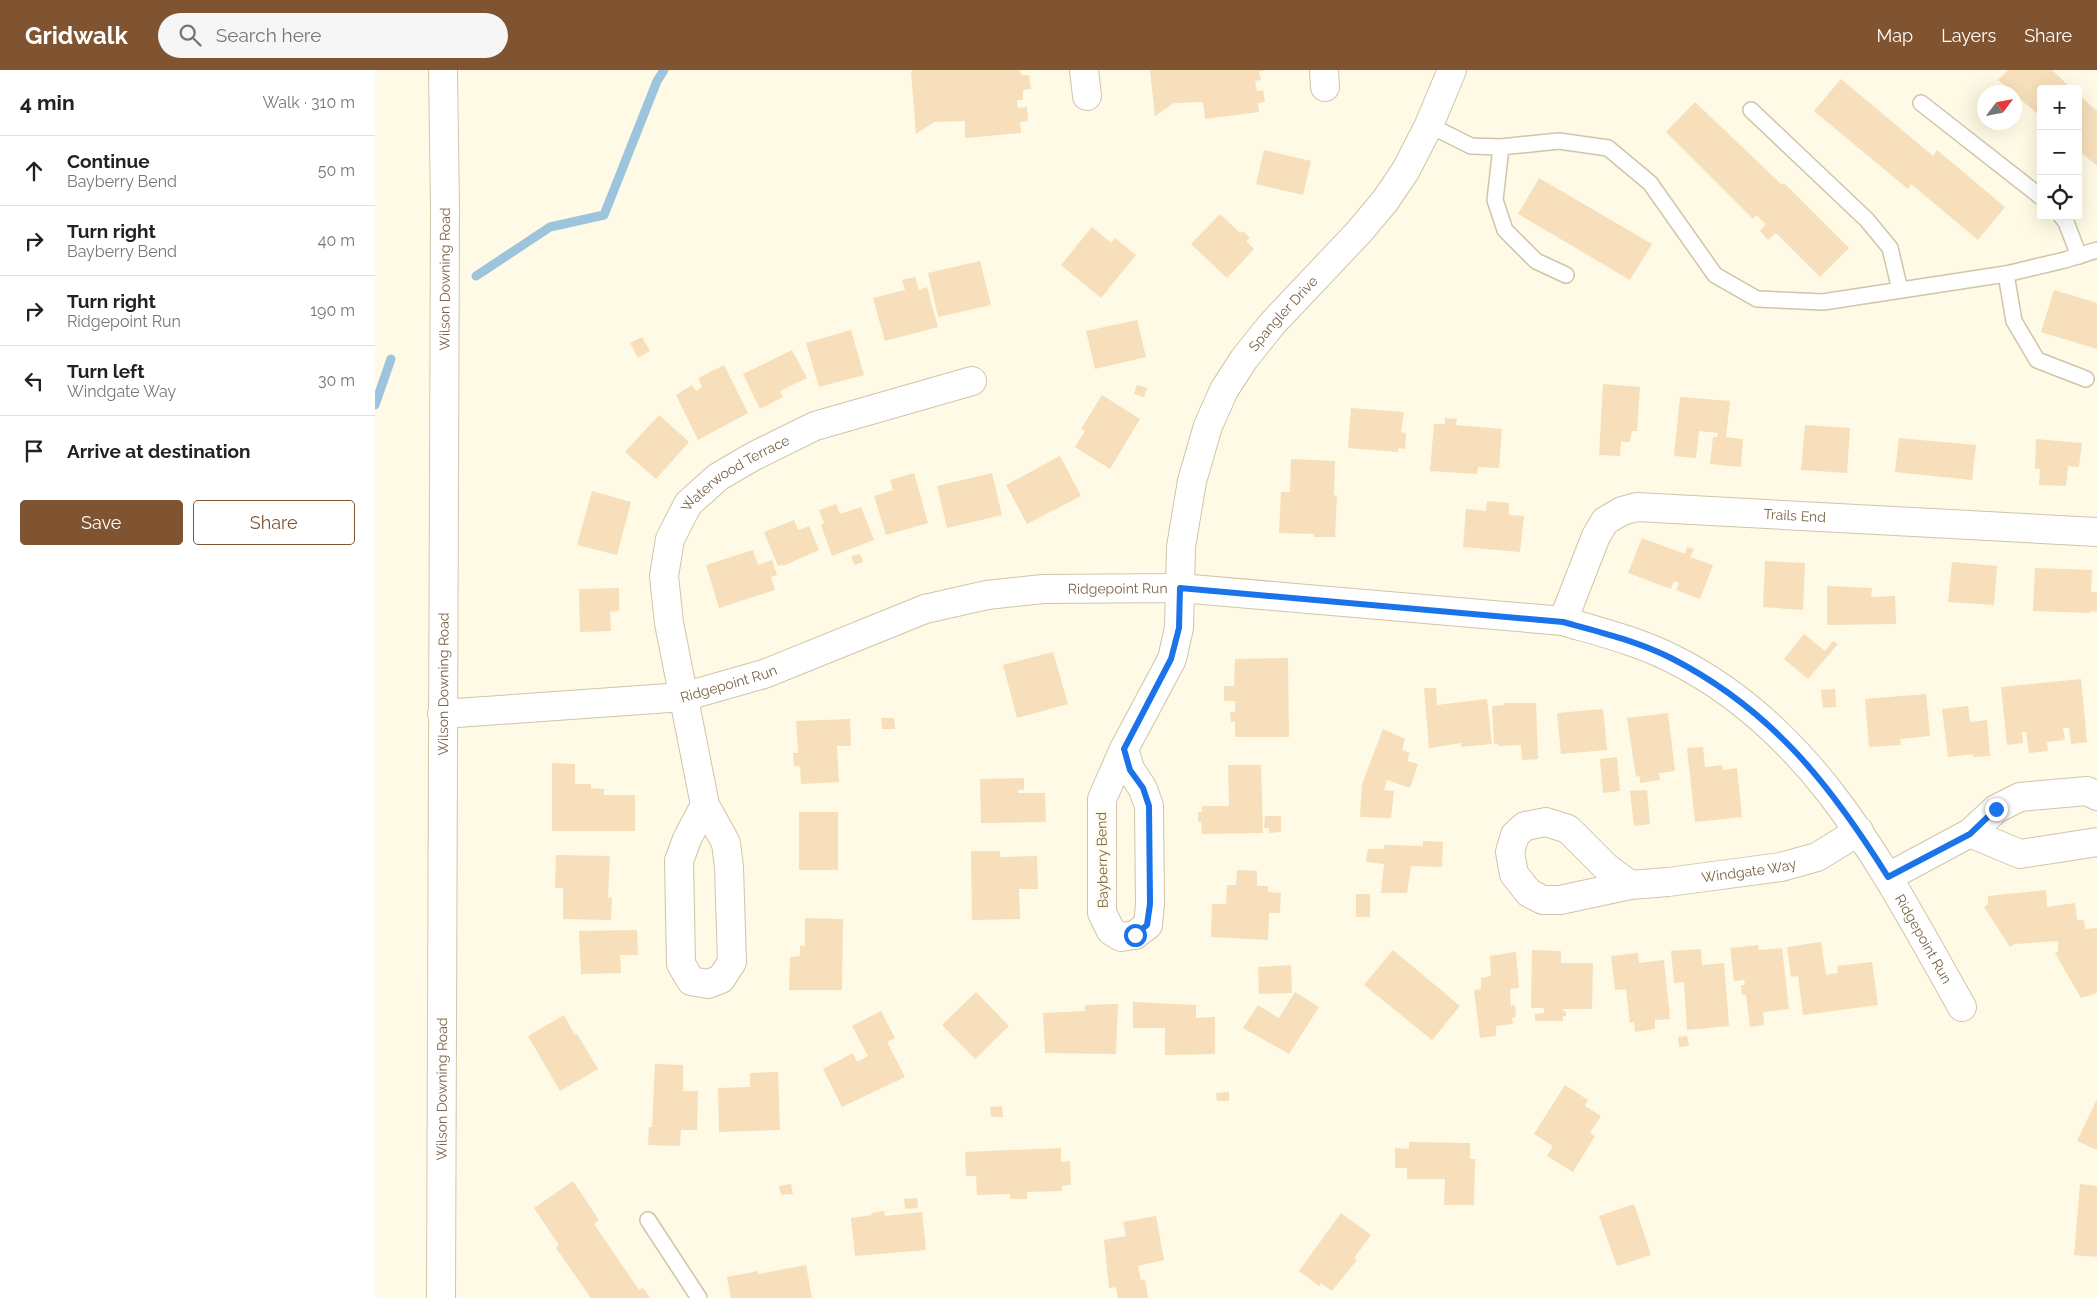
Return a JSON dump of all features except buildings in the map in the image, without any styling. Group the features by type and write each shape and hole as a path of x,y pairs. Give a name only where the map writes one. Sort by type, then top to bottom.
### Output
{"street":[{"name":"Wilson Downing Road","path":"441,1298 445,208 443,70"},
{"name":"Spangler Drive","path":"1180,588 1181,547 1192,481 1208,426 1224,390 1244,359 1272,324 1359,232 1385,201 1406,170 1429,125 1451,70"},
{"name":"Waterwood Terrace","path":"705,805 687,839 679,861 679,884 681,964 691,981 707,984 721,979 732,962 729,868 726,843 705,805 669,623 664,576 670,539 688,504 717,477 754,456 815,426 971,381"},
{"name":"Trails End","path":"1563,622 1596,536 1605,521 1622,511 1637,507 2097,532"},
{"name":"Ridgepoint Run","path":"442,714 683,697 763,674 925,609 987,596 1043,589 1180,588 1563,622 1622,638 1671,658 1712,682 1749,708 1803,759 1859,831 1888,877 1962,1007"},
{"name":"Bayberry Bend","path":"1124,749 1130,770 1143,788 1149,806 1150,904 1147,925 1135,935 1121,937 1111,931 1102,913 1102,799 1124,749 1171,659 1179,628 1180,588"},
{"path":"1888,877 1970,834 1996,809 2020,797 2087,791 2097,796"},
{"name":"Windgate Way","path":"1630,885 1668,882 1781,867 1817,857 1859,831"},
{"path":"1970,834 2020,854 2097,842"}],"lane":[{"path":"1921,103 2037,194"},
{"path":"1751,110 1867,220 1890,248 1900,290"},
{"path":"1429,125 1471,146 1501,147 1559,141 1608,148 1650,183 1715,274 1757,299 1823,302 2006,274 2097,250"},
{"path":"1501,147 1495,200 1505,230 1536,261 1566,275"},
{"path":"2064,220 2079,256"},
{"path":"2006,274 2014,321 2037,360 2086,379"},
{"path":"648,1220 699,1298"}],"waterway":[{"path":"476,276 550,227 604,215 657,81 664,70"},
{"path":"375,405 391,359"}],"route":[{"path":"1135,935 1147,925 1150,904 1149,806 1143,788 1130,770 1124,749 1171,659 1179,628 1180,588 1563,622 1622,638 1671,658 1712,682 1756,713 1803,759 1859,831 1888,877 1970,834 1996,809"}]}
